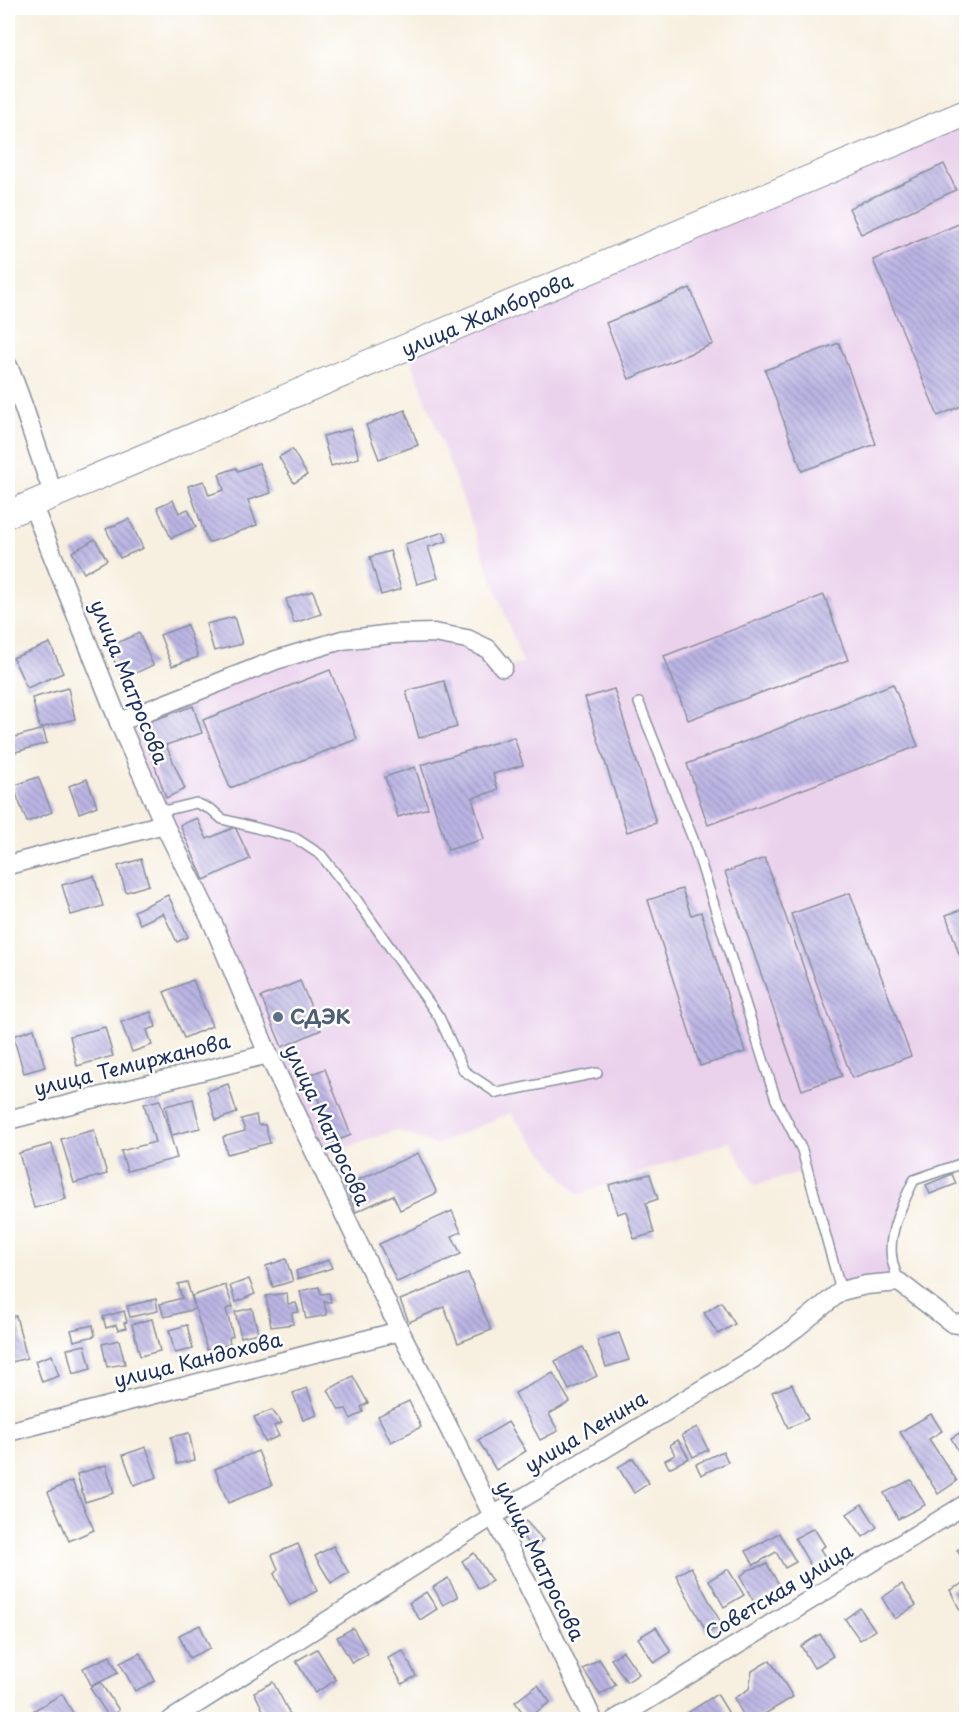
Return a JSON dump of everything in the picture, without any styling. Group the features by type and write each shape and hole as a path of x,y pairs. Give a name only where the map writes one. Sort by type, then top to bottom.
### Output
{"street":[{"name":"улица Жамборова","path":"8,514 966,113"},
{"name":"улица Матросова","path":"8,366 40,459 43,499 119,722 161,818 214,926 268,1054 400,1331 593,1719"},
{"path":"119,722 276,660 342,640 392,634 434,633 467,639 488,649 503,667"},
{"path":"8,865 161,818"},
{"name":"улица Темиржанова","path":"8,1120 268,1054"},
{"path":"899,1282 952,1323 966,1325"},
{"name":"улица Ленина","path":"171,1719 493,1516 754,1358 796,1328 841,1291 866,1285 899,1282"},
{"name":"улица Кандохова","path":"8,1432 400,1331"},
{"name":"Советская улица","path":"615,1719 966,1504"}],"lane":[{"path":"639,704 693,838 776,1101 802,1150 841,1291"},
{"path":"161,818 196,803 212,810 222,819 295,838 321,855 356,899 439,1017 464,1071 497,1094 597,1073"},
{"path":"899,1282 891,1257 893,1233 902,1205 914,1180 966,1161"}],"shaded area":[{"path":"966,113 966,1162 914,1180 893,1233 899,1282 841,1291 808,1171 754,1185 730,1141 578,1195 510,1113 436,1145 396,1130 317,1158 119,722 342,640 467,639 503,667 523,663 407,348"}],"building":[{"path":"944,164 956,190 861,234 849,208"},
{"path":"966,221 966,404 938,416 873,260"},
{"path":"690,288 713,344 629,379 606,323"},
{"path":"839,343 876,444 802,471 765,370"},
{"path":"405,410 418,445 379,459 366,425"},
{"path":"351,429 359,458 331,466 323,436"},
{"path":"292,449 307,475 294,483 279,457"},
{"path":"259,463 271,493 248,500 257,525 208,543 188,486 204,481 209,495 224,490 219,474 236,468 238,471"},
{"path":"173,500 179,513 188,509 196,527 171,538 157,507"},
{"path":"129,519 143,548 120,558 106,529"},
{"path":"444,532 447,541 428,547 438,578 417,584 405,544"},
{"path":"95,539 107,560 84,573 72,552"},
{"path":"390,551 401,589 381,595 370,557"},
{"path":"8,585 14,600 8,603"},
{"path":"313,591 321,614 294,623 286,599"},
{"path":"824,595 848,660 688,720 664,656"},
{"path":"234,617 242,644 214,651 206,624"},
{"path":"187,625 198,657 172,666 160,635"},
{"path":"139,633 153,665 123,679 108,647"},
{"path":"50,643 63,673 27,688 13,658"},
{"path":"330,670 357,739 230,788 203,720"},
{"path":"444,681 457,727 419,738 406,691"},
{"path":"893,684 918,746 708,825 687,764"},
{"path":"68,688 75,719 40,728 32,698"},
{"path":"614,689 656,823 627,832 585,698"},
{"path":"193,706 202,733 166,745 185,789 166,798 144,734 151,721"},
{"path":"43,729 47,743 12,753 8,739"},
{"path":"514,737 523,765 493,774 498,790 472,798 484,839 448,850 421,765"},
{"path":"415,767 428,808 398,817 385,777"},
{"path":"38,777 52,812 27,822 13,786"},
{"path":"87,779 97,806 79,813 69,786"},
{"path":"197,818 207,839 235,827 250,859 204,880 180,825"},
{"path":"765,858 842,1076 802,1090 725,872"},
{"path":"141,859 149,885 126,892 118,866"},
{"path":"94,876 103,906 71,915 62,885"},
{"path":"682,889 691,915 701,912 745,1052 700,1066 648,900"},
{"path":"850,893 911,1056 852,1078 791,914"},
{"path":"168,895 188,937 177,942 163,913 140,924 134,911"},
{"path":"966,908 966,975 946,915"},
{"path":"193,980 212,1026 184,1038 164,992"},
{"path":"300,981 321,1030 282,1047 261,997"},
{"path":"151,1012 156,1027 147,1030 152,1045 132,1052 121,1022"},
{"path":"105,1027 113,1056 77,1066 70,1036"},
{"path":"34,1029 45,1067 24,1073 13,1036"},
{"path":"325,1069 351,1135 334,1142 309,1075"},
{"path":"228,1084 237,1113 216,1120 207,1091"},
{"path":"193,1099 200,1128 172,1135 165,1106"},
{"path":"160,1100 177,1158 127,1171 121,1151 155,1142 144,1104"},
{"path":"256,1115 258,1125 265,1125 270,1143 227,1154 223,1137 245,1131 241,1119"},
{"path":"94,1130 107,1174 74,1183 61,1139"},
{"path":"52,1144 66,1199 34,1208 19,1153"},
{"path":"418,1153 437,1193 400,1210 393,1195 356,1212 345,1186"},
{"path":"650,1174 658,1199 646,1203 654,1233 634,1239 626,1211 617,1214 609,1185"},
{"path":"952,1174 956,1184 930,1194 926,1185"},
{"path":"452,1211 461,1232 452,1236 461,1254 397,1282 379,1244"},
{"path":"286,1259 293,1281 273,1287 266,1266"},
{"path":"329,1260 332,1268 298,1279 296,1271"},
{"path":"468,1273 491,1330 458,1343 444,1307 409,1322 400,1300"},
{"path":"249,1279 255,1294 236,1302 230,1286"},
{"path":"187,1282 195,1309 164,1317 160,1304 182,1298 178,1284"},
{"path":"225,1285 233,1307 226,1309 233,1336 229,1338 230,1344 207,1350 192,1296"},
{"path":"319,1287 321,1294 329,1293 331,1302 324,1302 327,1315 306,1319 300,1291"},
{"path":"287,1293 288,1304 296,1303 299,1312 292,1313 293,1324 271,1327 266,1296"},
{"path":"156,1299 158,1311 130,1317 127,1306"},
{"path":"721,1302 735,1324 718,1334 704,1313"},
{"path":"252,1308 258,1333 241,1337 235,1312"},
{"path":"124,1311 126,1328 118,1330 116,1325 106,1328 103,1317"},
{"path":"16,1316 27,1358 8,1363 8,1318"},
{"path":"152,1319 160,1351 140,1356 132,1324"},
{"path":"93,1325 95,1336 74,1341 71,1330"},
{"path":"187,1325 193,1349 175,1353 169,1330"},
{"path":"619,1333 629,1360 606,1367 597,1340"},
{"path":"119,1340 125,1364 107,1367 102,1344"},
{"path":"85,1345 91,1369 73,1374 67,1349"},
{"path":"583,1347 597,1376 569,1390 555,1361"},
{"path":"52,1355 59,1376 42,1382 35,1361"},
{"path":"553,1373 570,1402 549,1414 558,1431 540,1440 515,1393"},
{"path":"353,1376 368,1403 361,1407 363,1412 351,1419 346,1409 339,1410 328,1390"},
{"path":"792,1384 808,1419 788,1428 772,1392"},
{"path":"307,1388 317,1415 303,1420 293,1393"},
{"path":"409,1401 421,1427 391,1442 378,1416"},
{"path":"272,1410 282,1423 274,1426 279,1436 265,1442 254,1417"},
{"path":"931,1414 942,1431 929,1439 957,1481 938,1494 900,1432"},
{"path":"508,1422 526,1451 496,1470 478,1440"},
{"path":"697,1427 708,1450 693,1457 682,1435"},
{"path":"963,1431 966,1437 966,1465 951,1438"},
{"path":"189,1433 195,1460 177,1464 171,1437"},
{"path":"678,1440 689,1458 669,1468 665,1460 675,1455 670,1445"},
{"path":"146,1447 157,1477 134,1485 123,1455"},
{"path":"258,1451 272,1485 228,1503 215,1469"},
{"path":"723,1451 728,1462 701,1475 696,1464"},
{"path":"633,1458 649,1483 634,1493 618,1467"},
{"path":"106,1465 114,1493 85,1502 77,1474"},
{"path":"911,1480 925,1505 898,1519 884,1493"},
{"path":"72,1481 94,1530 69,1541 48,1492"},
{"path":"862,1504 877,1527 863,1537 847,1514"},
{"path":"526,1521 543,1540 533,1549 517,1530"},
{"path":"814,1528 825,1546 820,1549 827,1560 812,1568 795,1538"},
{"path":"779,1533 796,1562 785,1568 776,1552 754,1565 746,1551"},
{"path":"298,1544 317,1591 290,1605 274,1574 278,1569 272,1555"},
{"path":"965,1545 966,1547 966,1566 957,1550"},
{"path":"333,1546 349,1573 331,1583 315,1556"},
{"path":"474,1553 492,1581 479,1589 462,1561"},
{"path":"767,1564 782,1590 755,1604 740,1577 748,1570"},
{"path":"691,1567 722,1625 707,1633 676,1575"},
{"path":"728,1569 744,1595 724,1607 709,1580"},
{"path":"448,1578 458,1597 443,1605 433,1587"},
{"path":"966,1582 966,1607 960,1610 950,1590"},
{"path":"902,1584 916,1605 895,1619 882,1598"},
{"path":"426,1592 437,1609 420,1620 409,1603"},
{"path":"860,1608 875,1630 860,1640 845,1619"},
{"path":"200,1625 210,1648 189,1658 179,1635"},
{"path":"656,1627 671,1652 654,1663 638,1638"},
{"path":"353,1628 368,1654 352,1663 337,1637"},
{"path":"820,1634 833,1656 814,1668 801,1646"},
{"path":"317,1649 336,1680 315,1693 296,1661"},
{"path":"403,1651 416,1676 402,1684 388,1658"},
{"path":"623,1651 639,1674 627,1682 611,1659"},
{"path":"140,1653 155,1681 135,1691 120,1663"},
{"path":"110,1656 118,1673 91,1685 83,1668"},
{"path":"599,1659 616,1685 600,1695 583,1669"},
{"path":"770,1660 793,1697 755,1720 746,1720 734,1698 749,1689 752,1671"},
{"path":"100,1682 119,1710 109,1717 90,1688"},
{"path":"273,1682 292,1718 288,1720 268,1720 254,1692"},
{"path":"538,1685 550,1702 527,1719 515,1702"},
{"path":"62,1694 77,1720 36,1720 31,1712"},
{"path":"717,1694 733,1720 689,1720 686,1714"},
{"path":"966,1710 966,1720 956,1720 955,1717"}],"place":[{"name":"СДЭК","path":"278,1017"}]}
